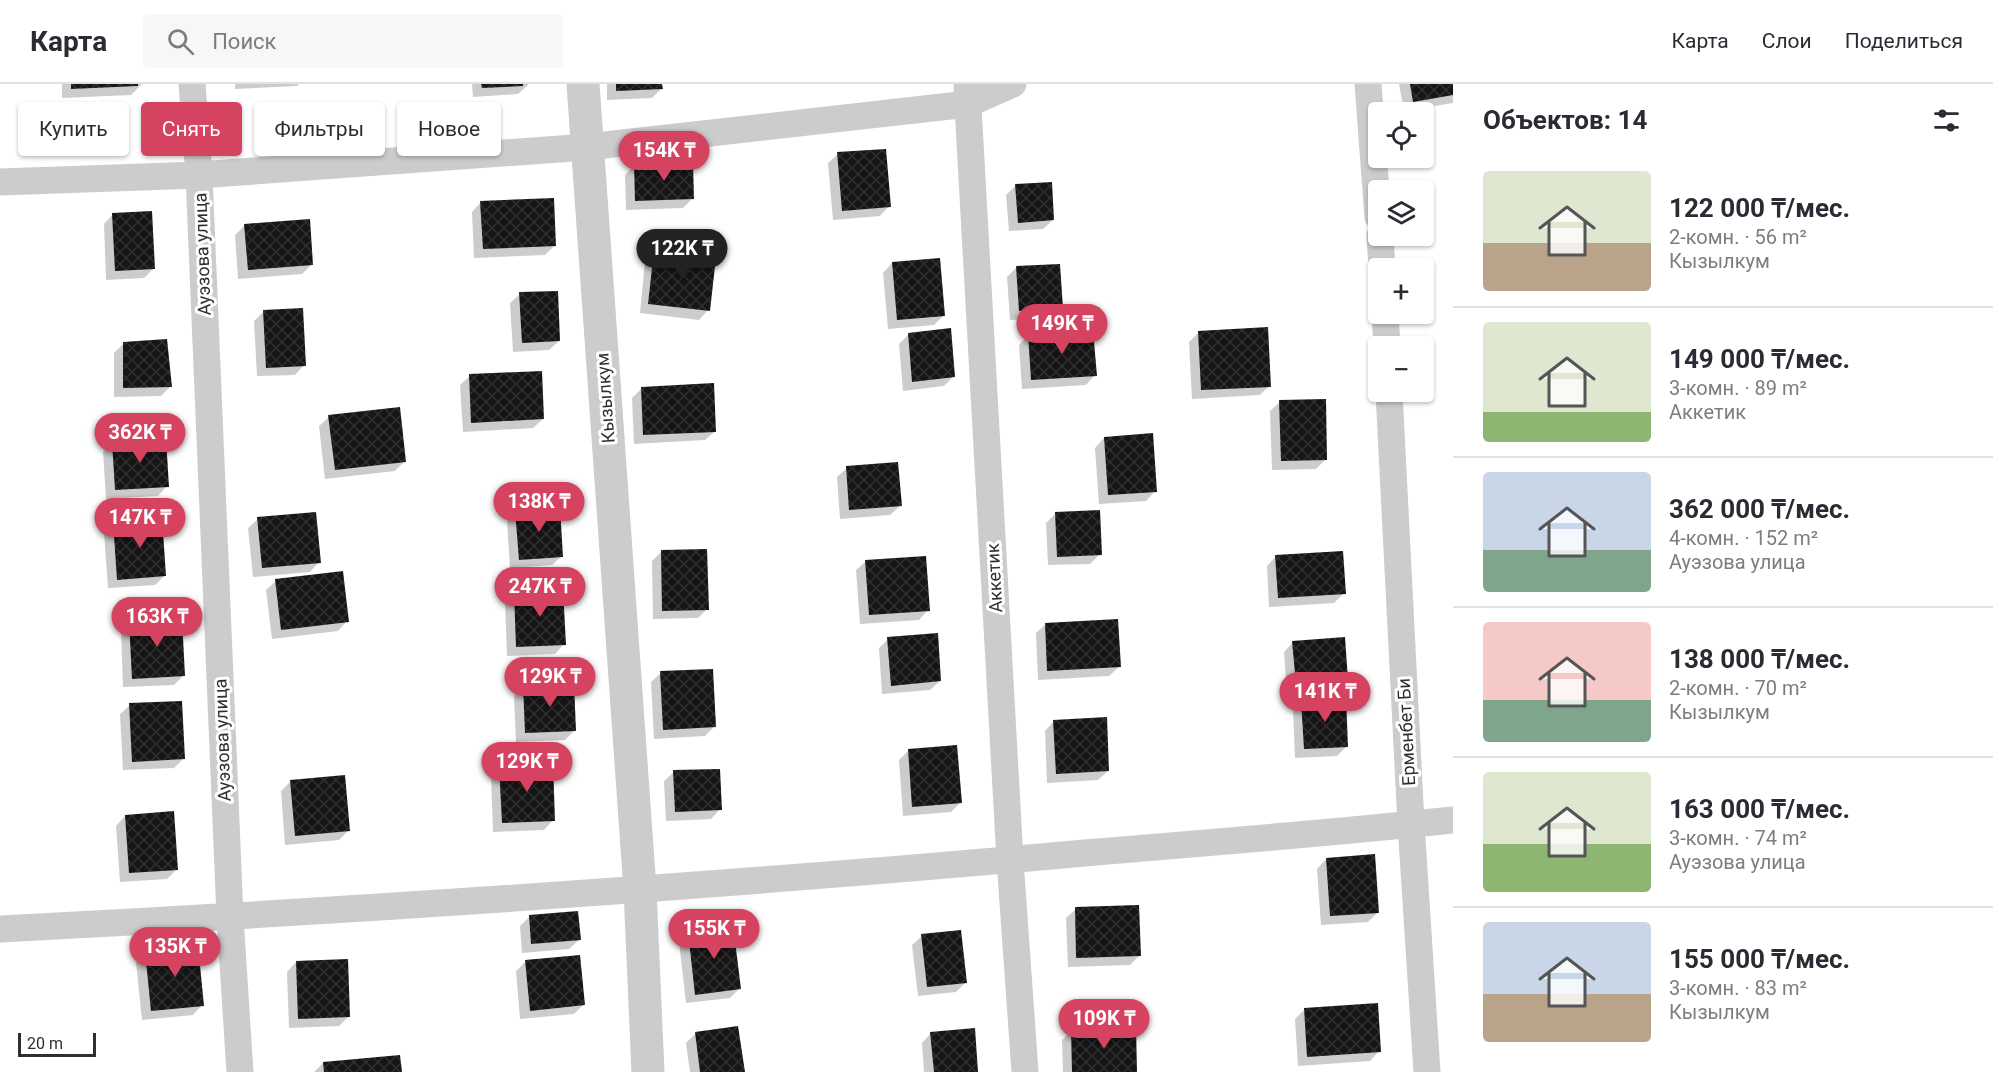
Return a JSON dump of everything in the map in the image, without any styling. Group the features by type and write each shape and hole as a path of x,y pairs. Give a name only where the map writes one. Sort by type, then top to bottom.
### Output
{"street":[{"name":"Ауэзова улица","path":"192,84 199,174 230,917 240,1072"},
{"name":"Кызылкум","path":"583,84 640,890 648,1072"},
{"path":"0,182 199,174 587,147 968,94 1013,84"},
{"path":"1368,84 1375,180"},
{"name":"Аккетик","path":"968,94 1010,860 1025,1072"},
{"name":"Ерменбет Би","path":"1390,402 1411,825 1427,1072"},
{"path":"0,928 230,917 640,890 1010,860 1453,820"}],"building":[{"path":"71,84 138,84 138,86 71,89"},
{"path":"481,84 523,84 523,86 482,88"},
{"path":"616,84 662,84 663,89 616,91"},
{"path":"1410,84 1453,84 1453,95 1413,102"},
{"path":"886,149 891,207 842,211 837,152"},
{"path":"693,162 694,199 635,201 634,164"},
{"path":"1052,182 1054,220 1018,223 1015,184"},
{"path":"554,198 556,246 483,249 480,201"},
{"path":"152,211 155,269 115,271 112,213"},
{"path":"310,219 313,265 248,270 244,224"},
{"path":"654,250 716,257 710,311 648,304"},
{"path":"940,258 945,316 897,320 892,262"},
{"path":"1060,264 1063,309 1019,311 1016,266"},
{"path":"558,291 560,341 522,343 519,292"},
{"path":"303,308 306,366 266,368 263,310"},
{"path":"1268,327 1271,387 1201,390 1198,331"},
{"path":"951,328 955,377 912,382 908,333"},
{"path":"1093,330 1097,376 1031,380 1028,334"},
{"path":"167,339 172,387 123,388 123,342"},
{"path":"542,371 544,419 471,423 469,374"},
{"path":"714,383 716,432 643,435 641,387"},
{"path":"1326,399 1327,460 1281,461 1279,400"},
{"path":"400,407 406,462 335,470 328,415"},
{"path":"1153,433 1157,492 1108,495 1104,437"},
{"path":"166,438 169,487 115,490 112,441"},
{"path":"898,462 902,506 849,510 846,466"},
{"path":"560,507 563,557 519,560 515,510"},
{"path":"1100,510 1102,555 1057,557 1055,512"},
{"path":"316,512 321,563 262,568 257,517"},
{"path":"162,517 166,576 117,580 113,521"},
{"path":"707,549 709,610 662,611 661,550"},
{"path":"1343,551 1346,594 1278,598 1275,555"},
{"path":"926,556 930,611 869,615 865,560"},
{"path":"343,571 349,622 281,630 275,579"},
{"path":"563,589 566,645 516,647 514,592"},
{"path":"182,618 185,676 132,679 129,620"},
{"path":"1118,619 1121,667 1047,671 1045,623"},
{"path":"938,633 941,681 891,686 887,637"},
{"path":"1345,637 1348,680 1296,684 1292,641"},
{"path":"713,669 716,727 663,730 660,671"},
{"path":"574,683 576,731 525,733 523,685"},
{"path":"1346,697 1348,747 1304,749 1301,700"},
{"path":"182,701 185,759 132,762 129,703"},
{"path":"1107,717 1109,771 1056,774 1053,720"},
{"path":"957,745 962,803 912,807 908,749"},
{"path":"553,762 555,821 502,823 499,765"},
{"path":"720,769 722,810 675,812 673,770"},
{"path":"345,775 350,831 295,836 290,780"},
{"path":"174,811 178,870 129,873 125,815"},
{"path":"1375,854 1379,913 1330,916 1326,858"},
{"path":"1139,905 1141,956 1076,958 1075,907"},
{"path":"578,911 581,940 531,944 529,915"},
{"path":"733,925 741,989 695,995 688,931"},
{"path":"961,930 967,983 927,987 921,934"},
{"path":"198,945 204,1006 151,1011 145,951"},
{"path":"580,955 585,1005 530,1011 525,960"},
{"path":"348,959 350,1017 298,1019 296,961"},
{"path":"1378,1003 1381,1052 1307,1057 1304,1008"},
{"path":"738,1026 745,1072 700,1072 695,1032"},
{"path":"1136,1026 1137,1072 1072,1072 1071,1029"},
{"path":"975,1028 978,1072 934,1072 930,1032"},
{"path":"400,1055 402,1072 324,1072 323,1062"}]}
